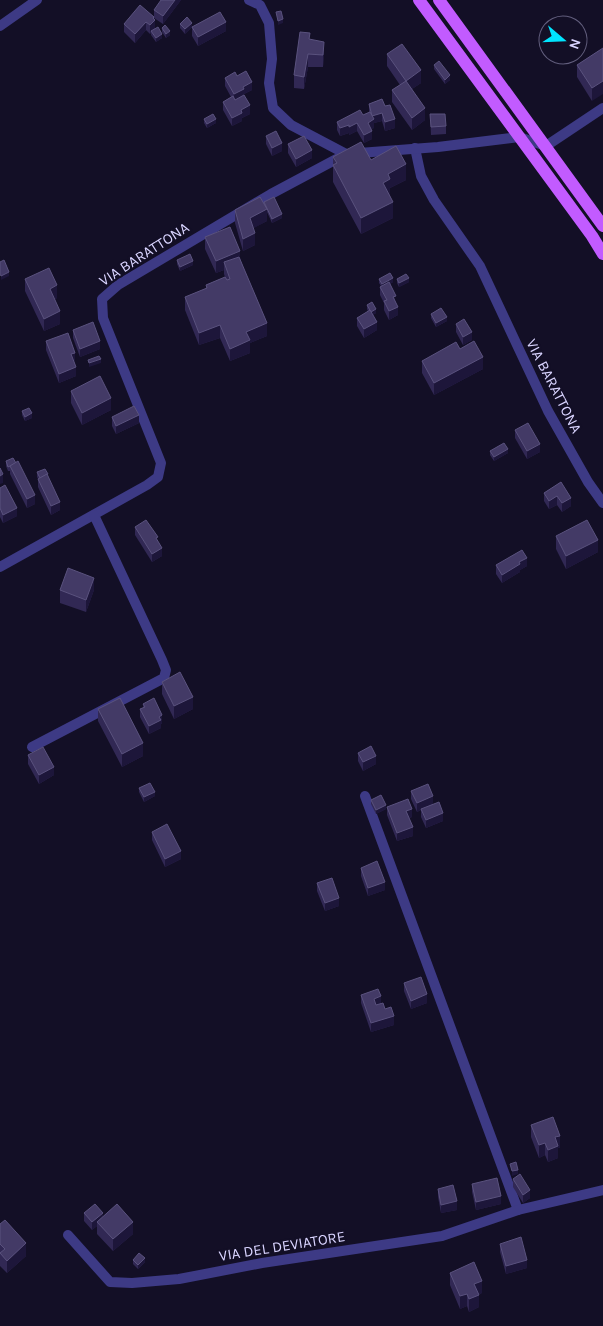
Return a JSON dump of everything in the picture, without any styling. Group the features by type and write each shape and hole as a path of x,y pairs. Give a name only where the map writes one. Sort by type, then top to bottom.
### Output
{"main road":[{"path":"419,0 603,254"},
{"path":"439,0 603,226"}],"street":[{"path":"0,26 37,0"},
{"path":"249,0 260,5 269,23 272,59 269,83 273,108 291,126 346,154"},
{"path":"519,137 546,146 603,108"},
{"name":"VIA BARATTONA","path":"0,567 158,477 161,463 103,318 102,299 118,285 254,204 346,154 438,147 519,137"},
{"name":"VIA BARATTONA","path":"415,148 421,176 434,200 480,266 548,411 588,482 603,503"},
{"path":"32,747 164,678 166,670 162,660 94,515"},
{"path":"365,796 518,1210"},
{"name":"VIA DEL DEVIATORE","path":"68,1235 110,1282 156,1282 262,1263 442,1236 518,1210 603,1190"}],"building":[{"path":"161,0 175,0 163,16 154,10"},
{"path":"140,5 155,20 150,25 146,22 135,34 124,24"},
{"path":"281,11 283,19 278,21 276,12"},
{"path":"220,12 226,22 198,37 192,27"},
{"path":"187,17 192,23 185,29 180,24"},
{"path":"165,25 170,31 166,34 162,28"},
{"path":"158,27 162,34 156,38 151,31"},
{"path":"300,32 310,33 309,39 324,42 323,55 308,54 304,77 294,75"},
{"path":"402,44 421,70 406,81 387,54"},
{"path":"603,48 603,81 592,88 577,65 588,65 588,58"},
{"path":"439,61 450,75 445,80 434,65"},
{"path":"246,71 252,82 234,94 225,78 235,72 237,76"},
{"path":"406,81 425,108 412,118 392,90"},
{"path":"244,95 250,105 241,110 242,113 232,118 223,102 233,96 235,100"},
{"path":"382,99 385,106 390,105 395,119 385,122 382,113 372,116 369,104"},
{"path":"360,110 363,115 370,112 374,119 368,123 372,131 364,135 357,123 349,127 349,125 340,128 337,122"},
{"path":"213,114 216,119 207,124 204,119"},
{"path":"430,114 445,114 446,126 431,127"},
{"path":"276,131 282,143 272,148 266,136"},
{"path":"304,136 312,150 296,159 288,144"},
{"path":"361,142 371,160 396,146 406,164 388,174 390,179 383,183 393,202 361,218 333,165 337,163 333,157"},
{"path":"260,197 267,209 250,218 255,233 243,239 235,210"},
{"path":"274,197 282,214 272,219 264,202"},
{"path":"230,227 240,251 216,261 205,237"},
{"path":"190,254 193,261 180,267 177,260"},
{"path":"239,257 267,323 246,332 250,340 230,349 220,325 199,333 185,297 207,288 206,285 225,277 227,280 230,279 224,262"},
{"path":"4,260 9,272 1,276 0,262"},
{"path":"49,268 57,285 50,289 60,311 44,319 25,279"},
{"path":"390,273 393,278 382,284 379,279"},
{"path":"406,274 409,278 399,283 397,279"},
{"path":"389,282 396,296 393,297 398,307 389,311 384,301 387,300 380,287"},
{"path":"372,302 376,309 371,312 367,305"},
{"path":"441,308 447,317 436,323 431,314"},
{"path":"370,310 377,322 364,329 357,318"},
{"path":"464,319 472,332 463,337 456,324"},
{"path":"93,322 100,341 80,349 73,330"},
{"path":"68,333 75,353 71,354 76,367 59,374 46,341"},
{"path":"474,341 483,357 434,383 422,361 456,342 460,349"},
{"path":"99,356 101,359 89,363 88,360"},
{"path":"100,376 111,398 82,413 71,391"},
{"path":"134,406 139,415 116,426 112,417"},
{"path":"29,408 32,413 25,417 22,411"},
{"path":"528,423 540,444 527,451 515,430"},
{"path":"504,443 508,449 494,457 490,451"},
{"path":"13,458 16,463 8,467 6,461"},
{"path":"18,461 35,495 27,499 10,466"},
{"path":"45,469 48,474 40,478 37,472"},
{"path":"47,474 60,502 51,506 38,479"},
{"path":"561,482 571,498 562,503 557,496 549,501 544,493"},
{"path":"5,485 17,508 3,515 0,508 0,488"},
{"path":"146,520 158,537 156,538 162,548 152,554 135,527"},
{"path":"587,520 598,540 566,556 556,536"},
{"path":"522,550 527,558 502,575 496,565"},
{"path":"68,568 94,578 86,600 60,590"},
{"path":"180,672 193,697 174,706 162,682"},
{"path":"120,698 143,743 122,754 98,709"},
{"path":"154,698 162,715 159,717 161,720 149,726 140,709 145,707 143,704"},
{"path":"371,746 376,756 363,762 358,753"},
{"path":"43,747 54,767 39,775 28,755"},
{"path":"150,783 155,792 144,797 139,788"},
{"path":"428,784 433,796 417,803 411,791"},
{"path":"381,795 386,805 376,810 371,800"},
{"path":"408,799 412,809 406,811 413,827 397,833 387,807"},
{"path":"439,802 443,813 426,820 421,809"},
{"path":"167,824 181,851 165,859 152,832"},
{"path":"377,861 385,882 368,888 361,868"},
{"path":"332,878 339,898 325,903 317,883"},
{"path":"421,977 427,994 411,1001 404,983"},
{"path":"378,989 381,996 374,999 376,1005 383,1003 385,1009 391,1007 394,1016 371,1023 361,995"},
{"path":"553,1117 560,1136 555,1137 558,1146 548,1150 545,1143 539,1145 531,1125"},
{"path":"516,1162 518,1170 512,1171 510,1164"},
{"path":"520,1174 530,1190 523,1195 513,1179"},
{"path":"497,1178 501,1196 476,1202 472,1184"},
{"path":"453,1185 457,1201 441,1205 438,1189"},
{"path":"95,1204 103,1213 92,1222 84,1213"},
{"path":"117,1204 133,1222 113,1239 97,1222"},
{"path":"5,1220 26,1243 7,1261 0,1253 5,1249 0,1244 0,1224"},
{"path":"521,1237 527,1260 506,1266 500,1244"},
{"path":"139,1253 145,1258 138,1265 133,1260"},
{"path":"474,1262 482,1281 474,1284 479,1295 469,1299 467,1294 460,1296 450,1273"}]}
